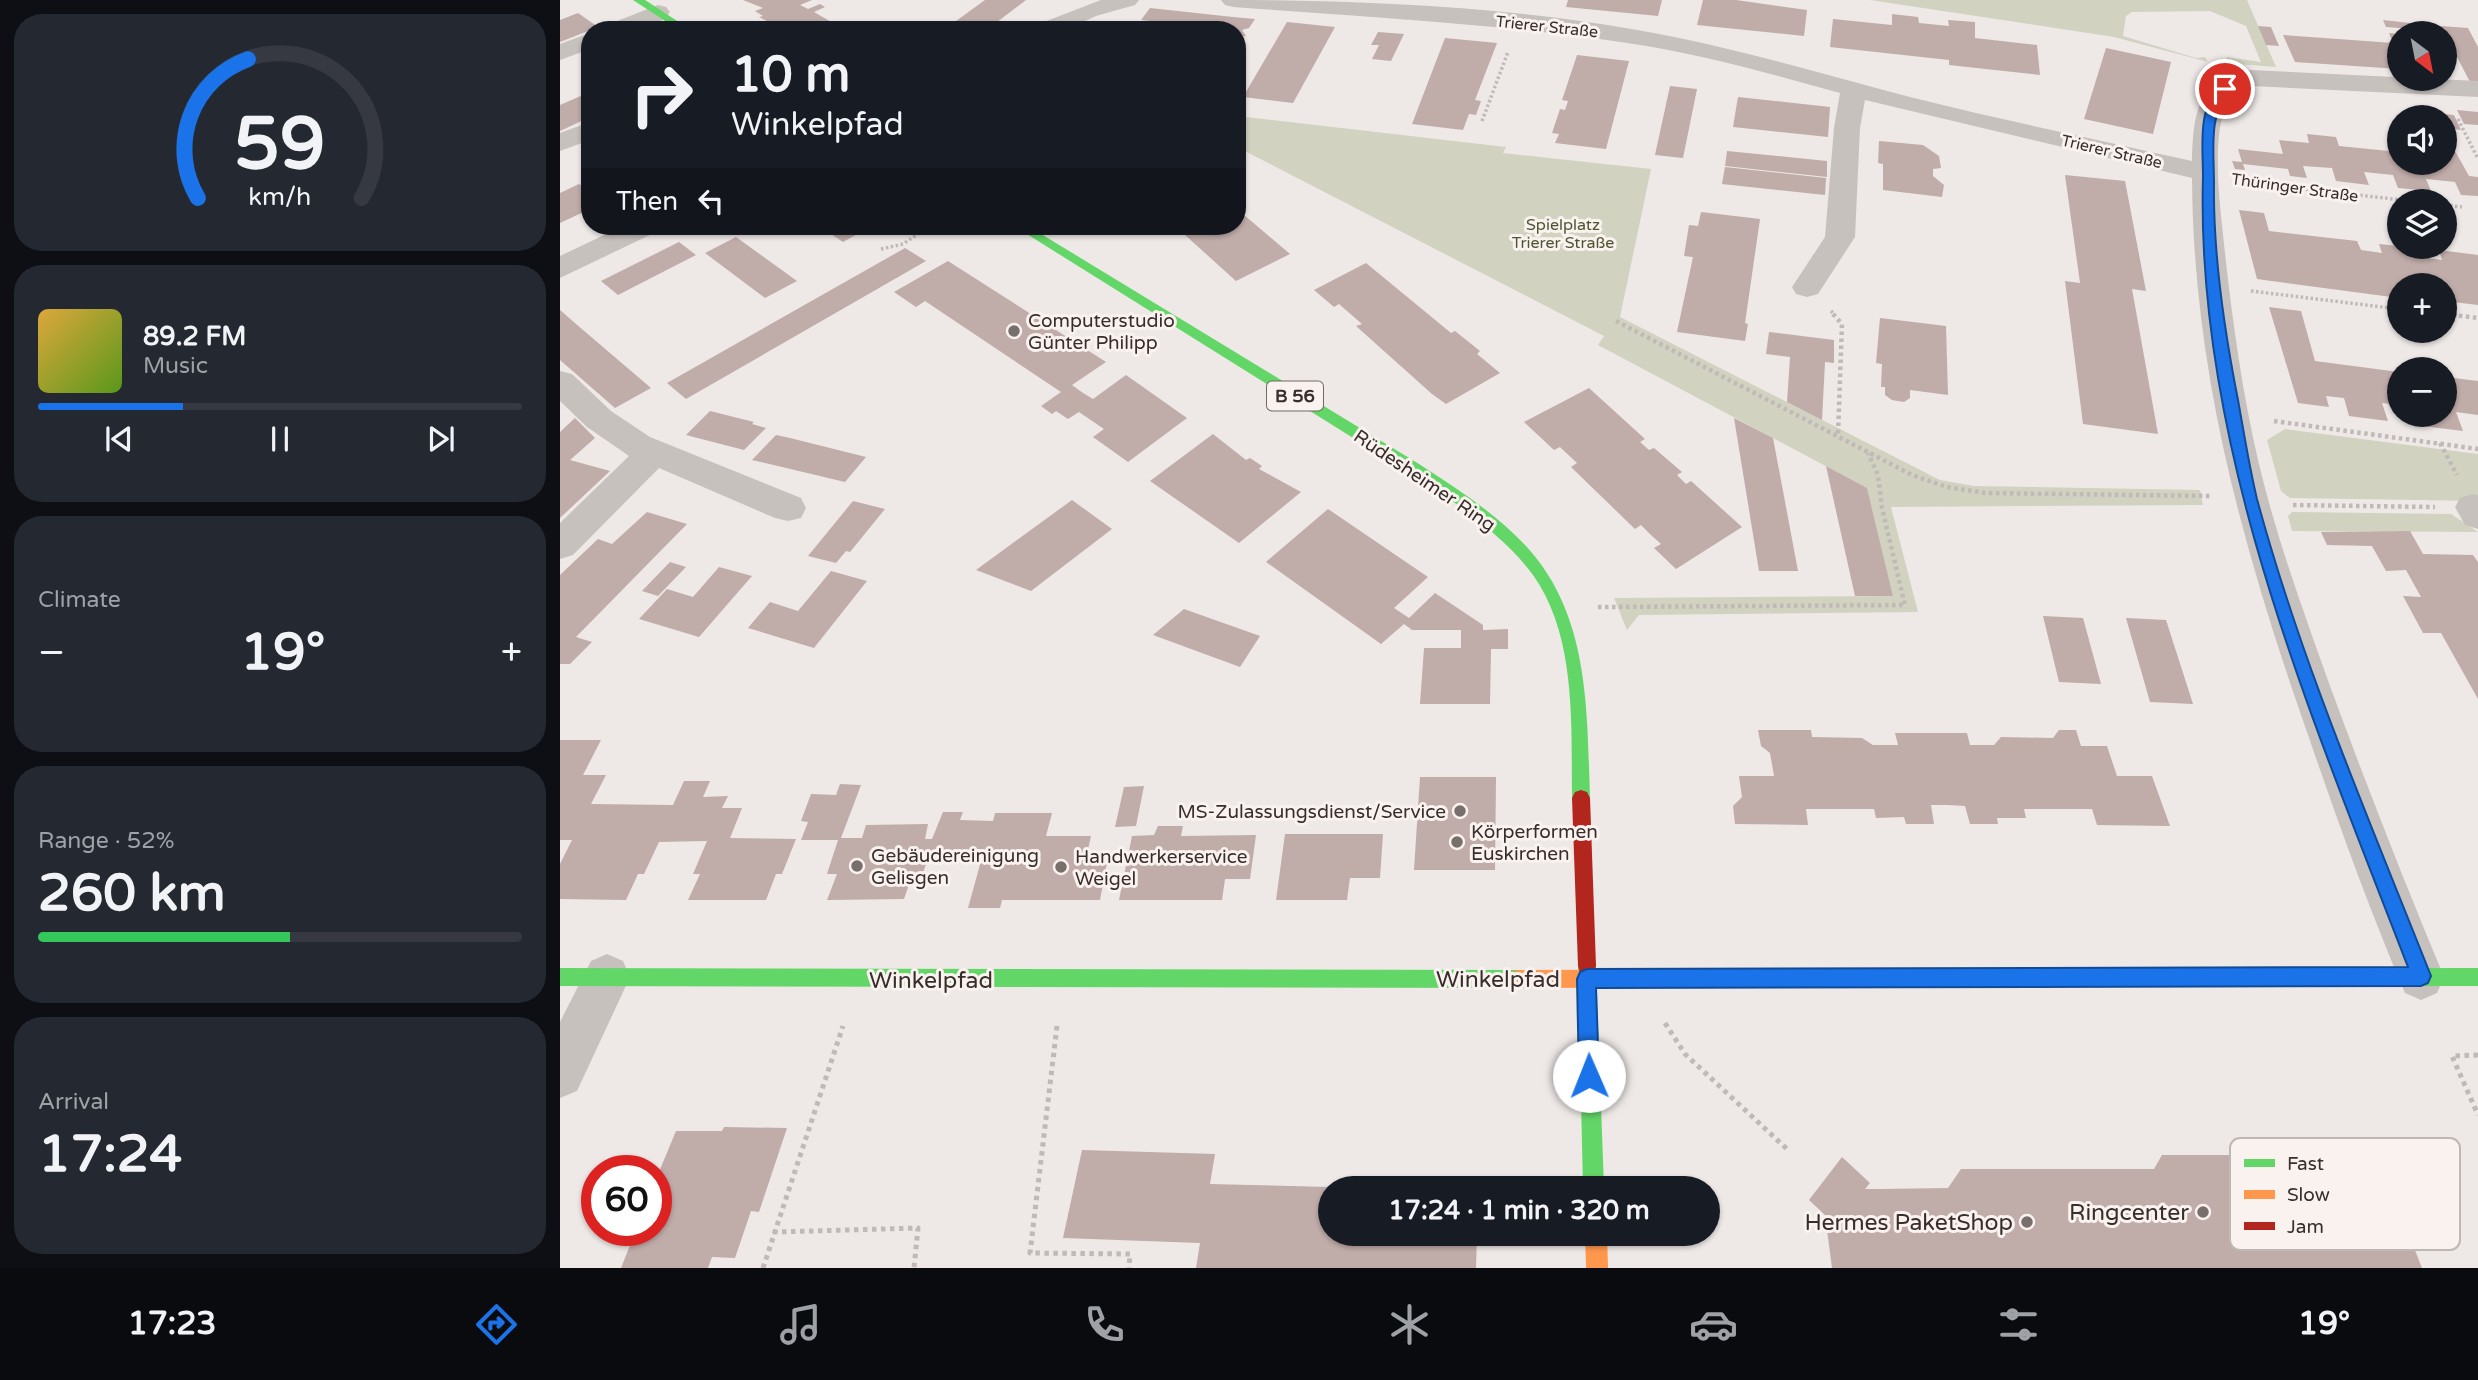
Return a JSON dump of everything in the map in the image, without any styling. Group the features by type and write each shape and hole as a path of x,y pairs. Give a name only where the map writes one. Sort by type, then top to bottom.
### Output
{"main road":[{"path":"648,6 672,21"},
{"name":"Rüdesheimer Ring","path":"1035,235 1434,482 1477,512 1522,549 1539,572 1558,608 1569,644 1578,708 1594,1176"},
{"name":"Winkelpfad","path":"560,977 858,981 2421,976 2478,978"},
{"path":"1596,1246 1597,1268"}],"street":[{"path":"1065,21 1087,11 1127,0"},
{"name":"Trierer Straße","path":"1233,0 1519,22 1612,33 1720,53 1854,90 2220,177"},
{"path":"628,21 648,6"},
{"path":"560,52 581,44"},
{"name":"Thüringer Straße","path":"2421,976 2333,750 2273,578 2249,496 2220,342 2220,177 2207,139 2217,95 2241,80 2263,78 2478,89"},
{"path":"1807,287 1840,237 1847,128 1854,90"},
{"path":"560,143 581,134"},
{"path":"560,268 628,235"},
{"path":"560,382 611,429 653,453 788,508"},
{"path":"560,545 653,453"},
{"path":"560,1074 607,977"}],"path":[{"path":"1482,121 1519,22"},
{"path":"2457,116 2478,159"},
{"name":"Thüringer Straße","path":"2220,177 2387,198"},
{"path":"2457,206 2462,207"},
{"path":"881,249 903,244 916,235"},
{"path":"1807,287 1842,324 1838,435"},
{"path":"2239,289 2387,308"},
{"path":"2457,315 2478,318"},
{"path":"1616,321 1868,453 1912,475 1947,487 1986,493 2201,497"},
{"path":"2271,421 2478,449"},
{"path":"1558,608 1905,605 1882,508 1878,475 1868,453"},
{"path":"2289,505 2476,511"},
{"path":"1066,980 1057,1022 1030,1253 1130,1254 1129,1268"},
{"path":"763,1268 858,981"},
{"path":"1664,1016 1665,1025 1685,1054 1788,1150"},
{"path":"2478,1055 2452,1056 2478,1115"},
{"path":"773,1232 919,1228 914,1268"}],"green space":[{"path":"1870,0 2247,0 2276,67 2225,63 2227,57 2261,62 2246,26 2210,11 2132,12 2126,16 2123,36 2196,58 2205,57 2208,62 2114,37"},
{"name":"Spielplatz Trierer Straße","path":"1246,117 1506,147 1503,153 1651,169 1620,317 1940,480 1974,486 2200,490 2203,505 1891,507 1918,612 1639,615 1627,630 1614,598 1893,596 1867,488 1598,345 1604,336 1246,152"},
{"path":"2285,429 2478,454 2478,501 2290,498 2281,491 2267,440"},
{"path":"2292,512 2451,514 2478,532 2292,531 2288,516"}],"building":[{"path":"743,0 812,0 800,5 808,9 820,4 825,7 814,12 830,21 767,21 755,11 763,8"},
{"path":"985,0 1026,0 998,21 956,21"},
{"path":"1568,0 1662,0 1658,16 1566,7"},
{"path":"1703,0 1736,0 1807,10 1804,36 1697,25"},
{"path":"1150,8 1255,19 1246,29 1246,21 1141,20"},
{"path":"578,13 589,21 581,21 581,34 560,42 560,20"},
{"path":"1892,14 1918,17 1919,23 1949,26 1948,20 1975,22 1975,38 2037,45 2040,75 1949,65 1949,60 1830,47 1833,19 1892,25"},
{"path":"1287,22 1335,27 1293,103 1246,97 1246,92"},
{"path":"2258,26 2271,27 2279,46 2266,45"},
{"path":"2457,27 2468,28 2478,47 2478,82 2470,82 2457,57"},
{"path":"1378,32 1404,34 1391,61 1372,59 1379,45 1371,45"},
{"path":"2283,35 2387,43 2387,68 2295,62"},
{"path":"1445,38 1497,43 1475,100 1481,101 1476,115 1469,114 1463,130 1412,124"},
{"path":"2106,48 2171,62 2153,134 2084,119"},
{"path":"1577,55 1629,61 1606,149 1555,143 1559,134 1552,133 1560,109 1565,110 1568,101 1562,100"},
{"path":"1670,86 1697,89 1683,158 1655,155"},
{"path":"581,96 581,121 560,131 560,105"},
{"path":"1738,97 1830,107 1828,137 1733,127"},
{"path":"2457,110 2478,112 2478,125 2464,124"},
{"path":"2307,134 2336,137 2339,146 2387,151 2387,174 2364,172 2369,185 2336,181 2332,168 2303,166 2307,178 2290,176 2288,169 2243,164 2245,170 2235,169 2232,161 2242,162 2238,149 2283,154 2279,140 2309,143"},
{"path":"1879,141 1923,145 1939,156 1941,168 1933,169 1933,176 1944,185 1942,197 1883,190 1883,164 1878,163"},
{"path":"1727,151 1827,161 1827,177 1725,166"},
{"path":"2457,155 2469,176 2478,177 2478,196 2461,195 2455,182 2426,179 2430,189 2398,188 2393,175 2457,175"},
{"path":"1725,167 1826,178 1825,195 1722,184"},
{"path":"2065,175 2125,181 2146,291 2132,289 2158,434 2083,424 2065,281 2080,283"},
{"path":"581,185 581,213 560,223 560,193"},
{"path":"2239,210 2264,213 2269,231 2357,241 2361,250 2382,253 2379,244 2387,245 2387,259 2457,259 2457,252 2478,255 2478,305 2457,302 2457,273 2387,273 2387,296 2257,279"},
{"path":"1701,212 1760,219 1745,323 1748,324 1745,341 1677,332 1693,257 1684,256 1689,225 1698,226"},
{"path":"1246,217 1290,254 1236,281 1185,235 1246,235"},
{"path":"832,235 856,235 843,242"},
{"path":"736,237 797,281 765,298 705,253"},
{"path":"679,242 696,255 618,295 601,281"},
{"path":"905,248 926,261 686,399 667,383"},
{"path":"948,261 1106,362 1072,385 1083,393 1093,399 1126,375 1187,418 1128,462 1093,437 1104,429 1079,412 1068,419 1056,411 1052,414 1041,406 1061,392 925,301 916,307 894,292"},
{"path":"1366,263 1451,333 1455,331 1480,351 1477,354 1500,373 1446,404 1432,394 1356,326 1362,324 1339,304 1334,307 1314,290"},
{"path":"2269,307 2301,311 2315,361 2387,370 2387,404 2382,403 2387,421 2349,416 2344,398 2326,396 2329,407 2298,403"},
{"path":"560,310 651,388 615,408 560,360"},
{"path":"1880,318 1946,326 1948,395 1910,390 1910,398 1904,402 1892,400 1885,395 1885,387 1881,387 1882,364 1876,363"},
{"path":"1769,332 1834,340 1834,363 1825,362 1822,420 1787,402 1790,357 1766,354"},
{"path":"2457,378 2478,381 2478,415 2457,412"},
{"path":"1589,388 1645,439 1640,442 1649,450 1654,448 1682,472 1677,475 1686,484 1691,481 1742,527 1676,569 1654,548 1661,544 1641,525 1635,529 1571,467 1577,463 1560,447 1554,450 1524,422"},
{"path":"710,411 754,422 752,424 766,428 744,450 686,435"},
{"path":"2457,415 2463,431 2431,427 2457,427"},
{"path":"575,418 595,438 570,460 610,471 560,518 560,432"},
{"path":"1734,418 1773,438 1798,571 1759,571"},
{"path":"1213,434 1246,460 1250,458 1262,466 1259,469 1301,492 1239,543 1150,481"},
{"path":"776,435 866,457 845,482 752,460"},
{"path":"1826,466 1867,488 1893,596 1855,596"},
{"path":"1072,500 1112,529 1031,591 976,570"},
{"path":"853,501 885,509 850,552 846,551 836,563 808,556"},
{"path":"1328,509 1428,577 1394,608 1409,618 1435,593 1483,625 1483,630 1508,629 1508,649 1491,649 1490,704 1420,704 1424,648 1461,648 1461,630 1412,630 1404,624 1381,644 1266,562"},
{"path":"647,512 687,524 576,637 592,642 570,664 560,664 560,575 598,539 612,544"},
{"path":"2410,531 2423,554 2473,555 2478,562 2478,699 2441,633 2423,633 2403,596 2421,597 2406,570 2386,571 2372,546 2327,545 2321,532"},
{"path":"670,562 686,567 658,596 642,591"},
{"path":"719,567 752,576 699,637 639,619 667,589 693,597"},
{"path":"831,571 867,581 814,648 748,628 770,602 798,611"},
{"path":"1184,609 1260,636 1240,667 1153,635"},
{"path":"2043,616 2083,618 2101,684 2059,682"},
{"path":"2126,618 2166,620 2193,704 2150,702"},
{"path":"1758,730 1811,730 1812,737 1862,738 1873,745 1898,745 1895,733 1967,733 1970,745 1994,745 2001,737 2053,738 2059,730 2076,730 2081,746 2107,746 2117,776 2152,776 2170,826 2097,825 2092,809 2024,809 2026,818 1997,818 1998,824 1970,824 1965,806 1948,805 1931,805 1934,824 1906,824 1904,817 1876,818 1874,809 1806,809 1808,825 1735,824 1733,806 1742,797 1739,776 1774,776 1770,753 1761,746"},
{"path":"560,740 601,740 583,775 606,775 591,804 673,805 684,781 710,781 703,797 728,796 722,808 742,808 730,838 796,839 782,874 776,874 766,900 688,900 700,874 693,874 707,841 659,842 644,874 638,874 626,900 560,899 560,864 572,840 560,840"},
{"path":"1420,777 1496,777 1495,870 1414,870"},
{"path":"840,784 861,785 841,838 862,838 866,825 928,824 925,839 932,839 943,812 963,812 960,820 993,821 995,813 1052,813 1046,836 1091,836 1085,863 1107,863 1100,900 1002,900 1000,908 968,908 981,861 927,861 923,873 913,873 904,899 827,900 837,874 827,874 838,840 801,840 808,822 801,821 811,794 836,795"},
{"path":"1144,786 1136,826 1115,827 1124,787"},
{"path":"1158,826 1183,826 1181,836 1256,835 1250,879 1225,879 1222,900 1119,900 1132,836 1154,835"},
{"path":"1285,834 1383,834 1380,878 1350,878 1347,900 1276,900"},
{"path":"724,1127 787,1128 759,1212 751,1211 735,1258 712,1257 708,1268 621,1268 630,1246 672,1246 672,1155 666,1155 676,1131 722,1131"},
{"path":"1082,1150 1215,1154 1210,1184 1318,1187 1318,1246 1477,1246 1476,1268 1196,1268 1200,1243 1063,1238"},
{"name":"Ringcenter","path":"2162,1155 2230,1155 2230,1250 2415,1250 2422,1268 1832,1268 1825,1215 1809,1200 1842,1157 1870,1183 1865,1189 1948,1188 1961,1169 2154,1169"}],"traffic: fast":[{"path":"638,0 672,21"},
{"path":"1035,235 1414,468 1471,506 1520,549 1539,572 1564,623 1576,681 1581,798"},
{"path":"1587,966 1594,1176"},
{"path":"560,977 1519,979"},
{"path":"1775,978 2478,977"}],"traffic: slow":[{"path":"1519,979 1775,978"},
{"path":"1596,1246 1597,1268"}],"traffic: jam":[{"path":"1581,798 1587,966"}],"place":[{"name":"Computerstudio Günter Philipp","path":"1014,331"},
{"name":"MS-Zulassungsdienst/Service","path":"1460,811"},
{"name":"Körperformen Euskirchen","path":"1457,842"},
{"name":"Gebäudereinigung Gelisgen","path":"857,866"},
{"name":"Handwerkerservice Weigel","path":"1061,867"},
{"name":"Ringcenter","path":"2203,1212"},
{"name":"Hermes PaketShop","path":"2027,1222"}],"route":[{"path":"1589,1076 1587,979 2421,976 2331,746 2273,578 2249,496 2220,342 2207,216 2207,139 2210,116 2217,95 2225,89"}]}
